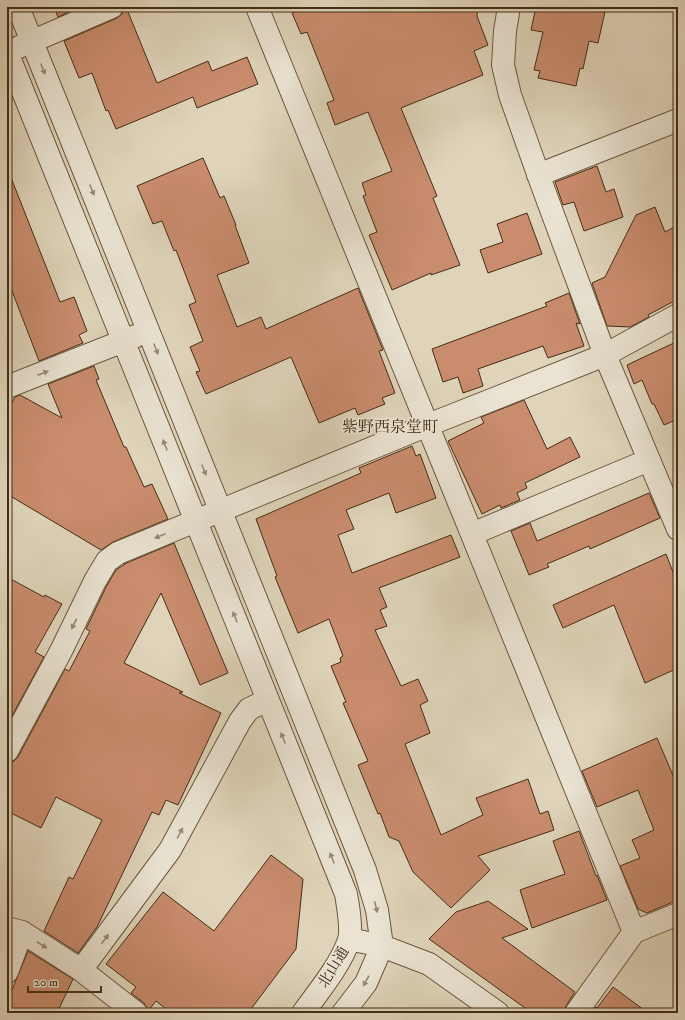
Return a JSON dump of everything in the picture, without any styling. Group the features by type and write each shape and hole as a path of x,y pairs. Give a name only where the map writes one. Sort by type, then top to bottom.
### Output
{"street":[{"path":"18,7 365,870 378,910 382,946 366,983 343,1013"},
{"path":"112,7 7,52 196,521 258,704 346,894 349,910 349,939 382,946 429,964 498,1013"},
{"path":"257,7 634,932"},
{"path":"509,7 505,31 503,65 510,95 605,355 678,529"},
{"path":"538,175 678,120"},
{"path":"7,751 61,651 95,581 107,561 118,553 428,425 605,355 678,315"},
{"path":"7,387 123,342 148,330"},
{"path":"472,534 649,460"},
{"path":"81,970 170,850 240,721 258,704"},
{"path":"576,1013 634,932 678,914"},
{"path":"7,972 15,930 81,970 136,1013"},
{"name":"北山通","path":"302,1013 329,977 349,939"}],"building":[{"path":"54,7 80,7 58,17"},
{"path":"124,7 126,7 157,83 208,61 212,71 247,57 258,84 197,108 193,97 116,129 108,110 106,111 92,73 79,78 64,41 117,18 122,14"},
{"path":"307,7 478,7 477,16 488,45 474,51 483,75 401,108 437,196 433,198 460,265 431,275 431,273 392,290 369,235 377,232 363,196 366,195 362,183 392,171 368,112 335,125 327,103 334,100 307,32 301,34 292,13"},
{"path":"536,7 606,7 598,43 589,41 583,69 580,68 576,86 538,78 540,71 534,70 543,32 531,30"},
{"path":"203,158 220,198 224,196 249,263 217,275 237,327 261,317 266,329 358,288 383,350 379,351 395,393 382,398 385,404 358,415 355,408 319,423 291,357 206,394 196,372 200,371 190,347 203,341 189,305 196,302 176,250 174,251 162,221 153,224 137,186"},
{"path":"597,166 606,192 614,189 623,217 584,231 574,202 563,205 555,182"},
{"path":"7,170 60,302 74,297 87,331 79,335 83,343 39,361 7,278"},
{"path":"655,207 665,232 678,225 678,299 648,315 649,317 630,327 607,326 592,283 605,277 636,215"},
{"path":"527,213 542,254 488,273 480,250 503,242 497,224"},
{"path":"569,293 580,324 576,323 584,346 548,358 543,346 478,369 483,386 463,393 458,377 443,382 432,349 547,306 545,303"},
{"path":"678,341 678,419 664,425 654,404 652,404 642,380 634,384 627,365"},
{"path":"94,366 99,379 96,380 124,447 126,447 144,487 152,484 168,519 113,542 101,550 7,494 7,411 15,397 20,395 62,418 48,384"},
{"path":"524,400 547,449 570,437 580,457 525,483 527,488 517,493 520,500 501,508 500,505 482,514 448,441 484,423 481,417"},
{"path":"412,446 416,456 420,454 436,498 396,513 389,493 346,510 354,529 338,535 352,573 451,535 460,557 379,588 387,607 380,610 387,626 375,630 401,686 418,679 428,701 420,705 430,733 405,744 441,835 483,815 476,798 528,779 540,814 548,811 554,830 478,856 490,870 451,908 413,872 399,841 389,837 380,813 378,814 358,765 368,761 343,703 346,702 331,666 341,662 340,658 343,656 329,619 298,633 275,577 277,576 256,519 361,473 359,468"},
{"path":"649,493 660,518 590,549 589,546 547,564 549,567 529,575 511,531 530,523 537,541"},
{"path":"174,543 228,673 200,685 161,593 124,663 183,692 179,693 221,713 178,805 166,800 159,815 152,812 97,927 78,953 44,931 69,877 73,879 102,820 56,797 41,828 7,811 7,763 13,762 18,757 65,669 69,671 90,631 86,629 106,587 116,570 124,564"},
{"path":"666,554 678,585 678,668 645,683 614,605 563,628 553,605"},
{"path":"7,577 44,597 45,595 62,604 35,652 44,657 7,725"},
{"path":"657,738 678,787 678,902 673,902 647,913 638,909 620,866 640,858 632,840 654,830 638,790 597,807 582,771"},
{"path":"579,831 607,900 532,928 520,890 565,874 553,841"},
{"path":"271,855 303,879 296,949 248,1013 171,1013 156,1001 148,1011 144,1003 131,993 136,987 106,964 163,892 214,931"},
{"path":"488,901 528,929 502,938 575,992 566,1006 564,1013 532,1013 429,939 456,912"},
{"path":"28,951 73,979 57,1013 7,1013 7,1002"},
{"path":"613,987 648,1013 591,1013 595,1007 597,1008"}],"district":[{"name":"紫野西泉堂町","path":"390,426"}]}
